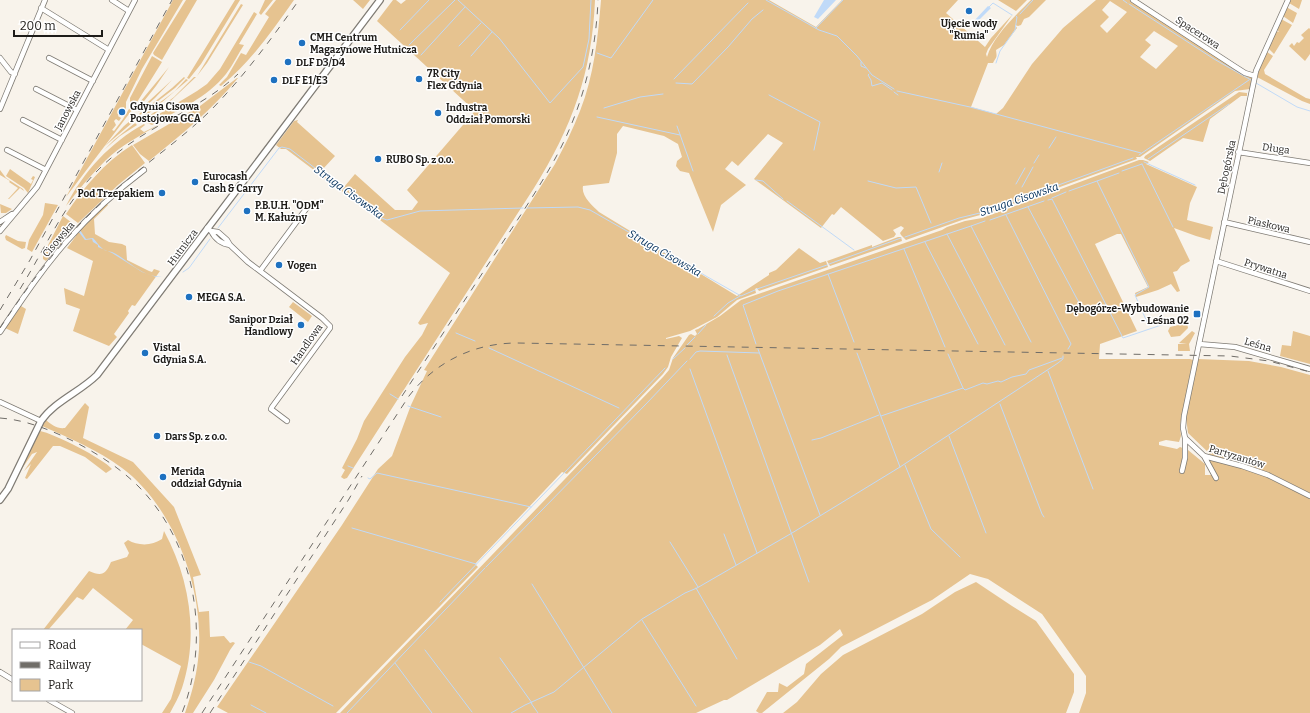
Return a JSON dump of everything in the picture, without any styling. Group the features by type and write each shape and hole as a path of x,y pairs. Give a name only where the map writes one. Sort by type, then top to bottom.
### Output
{"main road":[{"name":"Hutnicza","path":"0,500 8,489 41,421 49,411 97,375 209,230 380,0"}],"street":[{"path":"0,109 45,0"},
{"path":"112,0 129,11"},
{"name":"Janowska","path":"0,231 14,213 32,195 135,0"},
{"name":"Spacerowa","path":"1133,0 1245,73 1254,76"},
{"name":"Dębogórska","path":"1200,344 1254,76 1288,0"},
{"path":"41,8 109,50"},
{"path":"0,58 11,72 15,74"},
{"path":"49,58 93,81"},
{"path":"36,88 77,110"},
{"path":"23,120 62,140"},
{"path":"7,150 46,170"},
{"name":"Długa","path":"1238,152 1310,163"},
{"name":"Cisowska","path":"0,332 33,284 66,242 106,202 144,170"},
{"path":"260,271 309,205"},
{"name":"Janowska","path":"0,222 14,213"},
{"path":"0,216 6,218"},
{"name":"Piaskowa","path":"1224,222 1310,242"},
{"name":"Handlowa","path":"209,230 218,232 230,245 260,271 322,318 330,326 327,333 271,409 287,421"},
{"name":"Prywatna","path":"1216,261 1310,291"},
{"path":"1182,471 1185,458 1183,420 1200,344"},
{"name":"Leśna","path":"1200,344 1235,347 1310,369"},
{"path":"0,402 41,421"},
{"name":"Partyzantów","path":"1185,438 1204,456 1242,466 1268,475 1310,496"},
{"path":"1204,456 1216,478"},
{"path":"0,672 12,679"},
{"path":"51,701 72,713"}],"green space":[{"path":"173,0 183,0 142,69 126,102 126,109 123,107 118,116 121,118 119,121 116,119 114,121 116,125 112,130 114,131 129,109 131,108 132,110 66,197"},
{"path":"186,0 197,0 162,60 153,53"},
{"path":"235,0 240,0 201,64 189,79 187,78"},
{"path":"265,0 273,0 261,15 259,13"},
{"path":"276,0 294,0 269,35 242,67 221,86 219,85 227,77 241,53 246,55 269,17 265,14"},
{"path":"353,0 370,0 363,9"},
{"path":"393,0 396,0 401,4 406,0 595,0 590,52 578,98 559,143 534,188 347,478 344,479 341,477 345,470 342,468 357,439 364,421 405,357 422,335 428,323 420,325 418,323 450,273 286,149 281,149 276,145 294,121 298,120 297,122 335,156 322,170 344,187 355,174 395,210 412,210 418,202 407,190 475,111 377,21"},
{"path":"601,0 769,0 816,27 842,0 958,0 946,13 985,47 991,38 1013,14 988,49 986,54 987,57 994,41 1012,19 1031,0 1046,0 1029,17 1024,19 1021,25 1015,25 1017,28 1004,45 996,50 996,57 993,63 988,63 971,107 996,114 1003,108 1032,64 1063,28 1096,0 1131,0 1253,77 1250,89 1235,91 1140,157 1136,157 1137,159 991,212 962,220 906,240 900,233 904,228 901,226 893,230 896,234 894,237 883,241 841,207 834,215 832,214 821,228 754,179 783,143 768,134 738,166 732,161 725,169 746,185 721,205 713,232 689,173 680,171 676,166 677,161 682,157 678,144 664,136 623,126 617,134 617,153 609,183 583,186 585,197 599,212 737,296 769,275 769,273 776,270 799,248 820,263 826,261 828,267 759,291 757,288 755,289 756,293 737,300 717,317 690,331 666,338 679,336 682,338 663,374 567,474 562,472 475,564 478,567 336,713 228,713 217,707 342,525 378,469 392,456 411,405 427,371 424,370 555,164 565,145 580,111 589,84 597,42","holes":["1110,1 1127,12 1107,33 1100,26 1109,17 1102,10","1154,31 1178,46 1156,69 1140,57 1151,45 1145,40"]},
{"path":"998,0 1027,0 1016,11"},
{"path":"1289,0 1302,0 1299,9 1289,3"},
{"path":"241,4 243,5 207,63 197,76"},
{"path":"1288,6 1288,8 1297,13 1293,23 1283,16 1286,7"},
{"path":"254,12 257,14 239,44 244,45 229,71 201,97 152,125 147,123 146,122 207,84 220,69"},
{"path":"1281,19 1292,25 1274,54 1268,48 1276,31 1279,32 1276,28"},
{"path":"1309,28 1310,54 1305,61 1289,46 1292,43 1294,46 1297,42 1299,43 1304,38 1301,35"},
{"path":"1267,52 1273,56 1264,70 1265,74 1310,99 1310,104 1257,77"},
{"path":"152,56 162,62 134,107 130,102 130,98"},
{"path":"169,67 156,86 137,110 135,108"},
{"path":"184,77 185,78 175,88 140,115 139,114 172,88"},
{"path":"194,77 196,77 164,107 145,121 174,97"},
{"path":"237,78 228,90 207,111 149,161 140,154 133,145 200,106"},
{"path":"186,79 188,80 148,114 142,116 175,91"},
{"path":"172,80 155,98 139,112 138,111"},
{"path":"1239,92 1247,93 1247,96 1241,96 1210,119 1203,142 1183,138 1150,161 1144,158 1145,156"},
{"path":"137,115 139,117 105,146 124,126"},
{"path":"135,123 137,125 120,136 104,150 114,140"},
{"path":"162,123 132,140 111,155 66,206 89,170 109,149 132,131 144,124 145,125 140,129 144,132"},
{"path":"132,145 145,163 118,185 78,223 66,214 95,176 112,160"},
{"path":"1139,160 1149,162 1146,164 1197,187 1190,203 1187,220 1213,227 1210,240 1174,228 1190,261 1181,266 1177,271 1173,272 1180,291 1177,292 1171,284 1136,297 1135,293 1148,287 1121,234 1117,234 1095,244 1137,331 1100,344 1099,359 1193,360 1180,425 1181,436 1179,442 1166,440 1159,442 1159,445 1177,449 1180,447 1188,450 1205,464 1205,475 1211,475 1209,463 1210,454 1188,433 1186,418 1198,359 1249,361 1281,367 1310,375 1310,713 1079,713 1086,693 1086,676 1042,614 988,579 970,574 932,600 841,647 829,659 762,713 756,711 767,692 778,692 779,683 787,687 804,674 806,664 843,635 840,629 820,645 727,700 696,713 340,713 663,377 669,370 673,358 689,335 691,334 695,336 697,334 695,330 720,316 741,300 947,227 965,221 982,218"},
{"path":"10,169 31,184 33,180 31,179 33,176 35,177 28,193 24,188 6,176"},
{"path":"0,170 6,178 23,189 24,191 20,188 8,199 18,188 0,175"},
{"path":"45,203 58,205 32,252 27,249 29,240 43,215"},
{"path":"106,203 108,205 94,219 95,234 109,242 126,246 127,260 152,272 154,269 160,271 135,306 132,305 128,311 129,313 114,334 117,337 109,346 73,331 80,309 66,304 64,288 84,296 93,261 67,248 76,236 75,234"},
{"path":"0,204 12,209 6,213 1,213"},
{"path":"63,216 76,226 46,261 43,259 43,255"},
{"path":"6,235 18,241 26,242 25,248 22,249 6,240"},
{"path":"901,237 902,241 830,266 827,261 872,245 872,247"},
{"path":"293,302 312,316 308,322 289,307"},
{"path":"21,306 26,309 18,334 5,328"},
{"path":"1187,323 1188,328 1180,336 1171,337 1168,331 1170,327"},
{"path":"1192,331 1195,333 1189,344 1190,351 1178,351 1178,344 1187,344 1179,343"},
{"path":"1293,331 1310,336 1310,364 1280,356 1282,345 1291,346"},
{"path":"85,403 89,407 83,438 133,462 174,507 201,575 193,577 199,612 209,611 210,637 224,636 230,643 235,643 193,713 185,713 193,687 198,660 199,635 197,608 192,581 172,529 158,506 141,485 122,468 93,450 42,426 46,420 57,427 65,428"},
{"path":"40,431 56,436 78,447 99,459 112,469 106,473 85,457 60,446 53,446 27,479 25,478 31,464 24,471 37,452 32,454 21,470 20,469"},
{"path":"164,531 173,549 186,588 191,628 187,668 181,691 170,713 162,713 171,699 181,666 142,645 142,629 126,629 133,620 93,588 83,600 77,597 49,629 44,629 89,571 97,574 103,573 111,562 127,557 129,553 124,543 128,540 141,544 149,544 162,539"},
{"path":"976,582 1036,621 1074,674 1074,692 1066,713 783,713 797,702 821,674 843,655 922,614 955,592"}],"water":[{"path":"824,0 836,0 818,19 814,17"},
{"path":"988,6 991,8 975,24 973,22"},
{"path":"80,230 86,239 93,238 103,249 98,247 92,239 85,240 78,231"},
{"path":"107,251 118,255 146,273"}],"waterway":[{"path":"400,30 429,0"},
{"path":"409,45 455,0"},
{"path":"458,0 499,38 550,103 583,67 589,39 591,0"},
{"path":"597,53 611,58 653,0"},
{"path":"766,0 819,30 837,36 857,56 872,75 894,89"},
{"path":"816,28 843,0"},
{"path":"1020,14 1033,0"},
{"path":"1123,0 1127,3"},
{"path":"674,79 748,3"},
{"path":"989,7 993,3 1012,15"},
{"path":"1129,4 1214,59 1251,80"},
{"path":"421,55 465,7"},
{"path":"676,83 692,84 728,47 752,19 763,10"},
{"path":"996,63 1000,51 1015,30 1016,16"},
{"path":"459,46 481,23"},
{"path":"471,56 492,32"},
{"path":"861,62 861,66 866,68"},
{"path":"869,74 868,75 872,86 882,83 892,90"},
{"name":"Struga Cisowska","path":"1139,155 1249,80"},
{"name":"Struga Cisowska","path":"1256,83 1297,107 1310,111"},
{"path":"897,91 970,107 1141,153"},
{"path":"894,92 898,95"},
{"path":"604,108 640,97 663,94"},
{"path":"769,95 820,122 814,150"},
{"path":"1148,159 1229,104"},
{"path":"597,117 680,135"},
{"path":"677,126 693,171"},
{"path":"1049,148 1056,137"},
{"name":"Struga Cisowska","path":"218,228 279,148 282,147 290,149 379,217 387,220 420,211 523,208"},
{"path":"1034,163 1039,155"},
{"name":"Struga Cisowska","path":"905,237 959,218 984,212 1133,158"},
{"path":"1144,162 1195,185"},
{"path":"939,172 942,163"},
{"path":"1142,164 1173,227"},
{"path":"1122,171 1142,164"},
{"path":"1022,187 1033,167"},
{"path":"1016,184 1025,168"},
{"path":"1119,173 1097,181 1149,287 1135,295 1147,322"},
{"path":"756,180 763,181 783,199"},
{"path":"868,181 896,188 916,187 931,223"},
{"path":"1069,191 1097,181"},
{"path":"1052,198 1066,192"},
{"path":"1048,200 1052,199 1123,338 1182,318"},
{"path":"787,201 854,250"},
{"path":"990,220 1044,201"},
{"name":"Struga Cisowska","path":"527,208 578,207 590,210 741,296 755,290"},
{"path":"1028,207 1084,312"},
{"path":"1006,215 1071,344 1068,349"},
{"path":"985,221 971,226 1031,342"},
{"path":"756,344 743,305 778,291 971,226"},
{"path":"947,234 1005,345"},
{"name":"Struga Cisowska","path":"829,264 901,238"},
{"name":"Struga Cisowska","path":"183,272 189,268 210,239"},
{"path":"925,242 978,344"},
{"path":"904,249 945,347"},
{"name":"Struga Cisowska","path":"757,289 827,265"},
{"path":"828,274 854,342"},
{"path":"714,316 728,303 740,296"},
{"path":"698,334 706,325"},
{"path":"456,333 475,341"},
{"path":"687,345 695,337"},
{"path":"489,348 619,408"},
{"path":"673,359 685,348"},
{"path":"758,349 820,515"},
{"path":"690,359 696,352 700,351 759,353"},
{"path":"857,353 900,467"},
{"path":"948,354 963,388"},
{"path":"727,355 809,582"},
{"path":"511,713 554,692 642,619 792,533 900,467 1058,363 1063,359 1063,356"},
{"path":"881,416 963,388 965,390 983,383 987,384 998,381 1001,382 1012,377 1026,374 1029,370 1062,358"},
{"path":"486,567 687,361"},
{"path":"440,602 665,368"},
{"path":"690,369 757,553"},
{"path":"1048,371 1093,489"},
{"path":"390,394 398,399"},
{"path":"1000,404 1044,517"},
{"path":"408,406 441,417"},
{"path":"812,440 821,438 879,415"},
{"path":"949,436 986,533"},
{"path":"905,465 931,529 960,557"},
{"path":"348,466 353,468"},
{"path":"368,478 370,479 377,473 531,507"},
{"path":"352,528 476,564"},
{"path":"724,534 736,565"},
{"path":"670,542 698,587"},
{"path":"347,713 485,568"},
{"path":"532,584 612,713"},
{"path":"696,588 737,659"},
{"path":"642,620 696,706"},
{"path":"425,650 472,712"},
{"path":"500,658 532,703"},
{"path":"249,662 261,666 333,706"},
{"path":"395,663 432,713"},
{"path":"531,703 538,713"},
{"path":"251,705 266,713"}],"railway":[{"path":"0,310 30,260 172,0"},
{"path":"0,328 37,275 63,242 92,212 121,186 187,132 212,109 247,70 299,0"},
{"path":"402,396 534,194 565,139 580,100 591,61 597,20 598,0"},
{"path":"20,289 73,200 99,169 131,143 194,106 224,86 238,74"},
{"path":"202,713 409,396 419,384 443,364 486,346 517,343 1230,356 1269,361 1310,372"},
{"path":"0,418 38,426 92,451 132,480 158,510 174,536 185,564 193,594 196,624 196,654 191,684 182,713"},
{"path":"210,713 349,499 362,476"}],"place":[{"name":"Ujęcie wody \"Rumia\"","path":"969,11"},
{"name":"CMH Centrum Magazynowe Hutnicza","path":"302,43"},
{"name":"DLF D3/D4","path":"288,62"},
{"name":"7R City Flex Gdynia","path":"419,79"},
{"name":"DLF E1/E3","path":"274,80"},
{"name":"Gdynia Cisowa Postojowa GCA","path":"122,112"},
{"name":"Industra Oddział Pomorski","path":"438,113"},
{"name":"RUBO Sp. z o.o.","path":"378,159"},
{"name":"Eurocash Cash & Carry","path":"195,182"},
{"name":"Pod Trzepakiem","path":"162,193"},
{"name":"P.B.U.H. \"ODM\" M. Kałużny","path":"247,211"},
{"name":"Vogen","path":"279,265"},
{"name":"MEGA S.A.","path":"189,297"},
{"name":"Dębogórze-Wybudowanie - Leśna 02","path":"1197,314"},
{"name":"Sanipor Dział Handlowy","path":"301,325"},
{"name":"Vistal Gdynia S.A.","path":"145,353"},
{"name":"Dars Sp. z o.o.","path":"157,436"},
{"name":"Merida oddział Gdynia","path":"163,477"}]}
